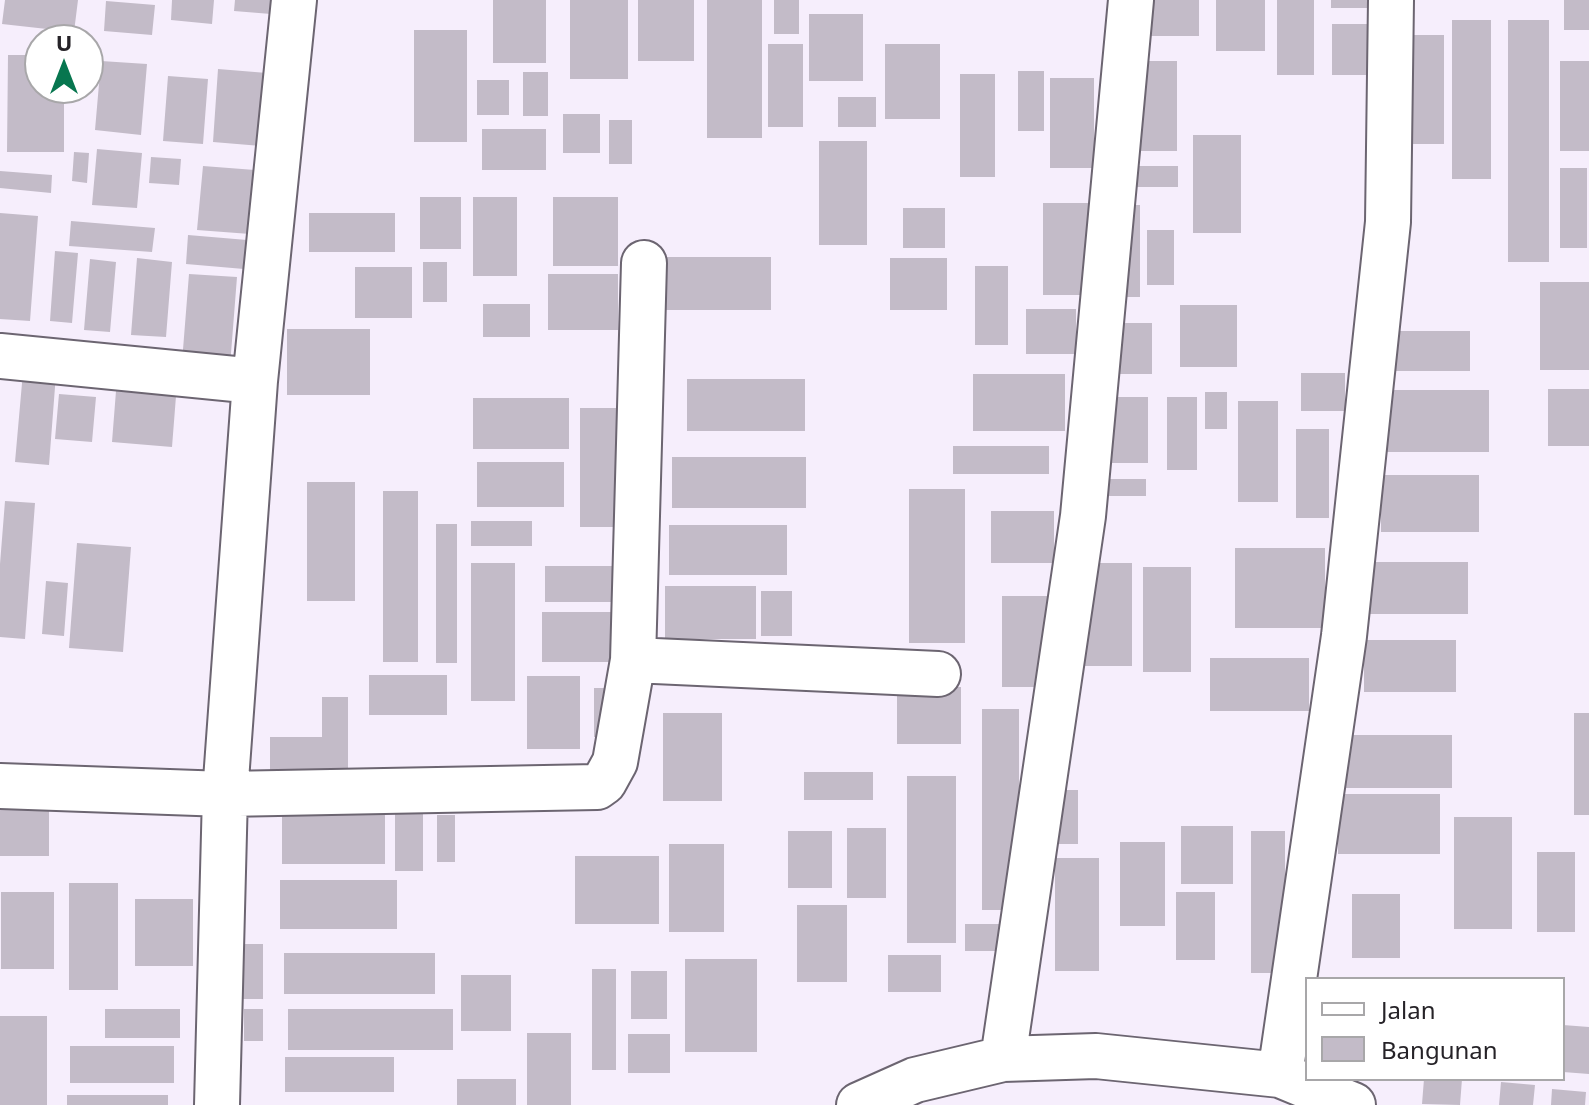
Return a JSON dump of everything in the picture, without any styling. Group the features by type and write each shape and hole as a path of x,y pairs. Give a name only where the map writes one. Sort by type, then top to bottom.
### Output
{"street":[{"path":"217,1105 225,794 255,381 294,0"},
{"path":"1003,1059 1083,516 1131,0"},
{"path":"1280,1075 1344,636 1388,222 1391,0"},
{"path":"0,786 225,794 597,787 611,774 615,762 633,660 644,263"},
{"path":"0,356 255,381"},
{"path":"633,660 938,674"},
{"path":"859,1105 915,1080 1003,1059 1096,1056 1280,1075 1353,1105"}],"building":[{"path":"5,0 78,0 75,24 24,24 24,26 2,24"},
{"path":"172,0 214,0 212,24 171,20"},
{"path":"235,0 272,0 271,14 234,11"},
{"path":"493,0 546,0 546,63 493,63"},
{"path":"570,0 628,0 628,79 570,79"},
{"path":"638,0 694,0 694,61 638,61"},
{"path":"707,0 762,0 762,138 707,138"},
{"path":"774,0 799,0 799,34 774,34"},
{"path":"1151,0 1199,0 1199,36 1151,36"},
{"path":"1216,0 1265,0 1265,51 1216,51"},
{"path":"1277,0 1314,0 1314,75 1277,75"},
{"path":"1331,0 1370,0 1370,8 1331,8"},
{"path":"1564,0 1589,0 1589,30 1564,30"},
{"path":"106,1 155,5 152,35 104,31"},
{"path":"809,14 863,14 863,81 809,81"},
{"path":"1452,20 1491,20 1491,179 1452,179"},
{"path":"1508,20 1549,20 1549,262 1508,262"},
{"path":"1332,24 1377,24 1377,75 1332,75"},
{"path":"414,30 467,30 467,142 414,142"},
{"path":"1398,35 1444,35 1444,144 1398,144"},
{"path":"768,44 803,44 803,127 768,127"},
{"path":"885,44 940,44 940,119 885,119"},
{"path":"8,55 24,55 24,104 64,104 64,152 7,152"},
{"path":"104,61 147,64 141,135 95,130 97,104 104,104"},
{"path":"1129,61 1177,61 1177,151 1129,151"},
{"path":"1560,61 1589,61 1589,151 1560,151"},
{"path":"218,69 267,73 261,146 213,142"},
{"path":"1018,71 1044,71 1044,131 1018,131"},
{"path":"523,72 548,72 548,116 523,116"},
{"path":"960,74 995,74 995,177 960,177"},
{"path":"168,76 208,79 203,144 163,141"},
{"path":"1050,78 1094,78 1094,168 1050,168"},
{"path":"477,80 509,80 509,115 477,115"},
{"path":"838,97 876,97 876,127 838,127"},
{"path":"563,114 600,114 600,153 563,153"},
{"path":"609,120 632,120 632,164 609,164"},
{"path":"482,129 546,129 546,170 482,170"},
{"path":"1193,135 1241,135 1241,233 1193,233"},
{"path":"819,141 867,141 867,245 819,245"},
{"path":"97,149 142,153 137,208 92,205"},
{"path":"74,152 89,153 87,183 72,181"},
{"path":"151,157 181,159 179,185 149,183"},
{"path":"203,166 255,170 250,234 197,230"},
{"path":"1128,166 1178,166 1178,187 1128,187"},
{"path":"1560,168 1587,168 1587,248 1560,248"},
{"path":"0,171 52,175 51,193 0,188"},
{"path":"420,197 461,197 461,249 420,249"},
{"path":"473,197 517,197 517,276 473,276"},
{"path":"553,197 618,197 618,266 553,266"},
{"path":"1043,203 1093,203 1093,295 1043,295"},
{"path":"1118,205 1140,205 1140,297 1118,297"},
{"path":"903,208 945,208 945,248 903,248"},
{"path":"0,213 38,216 30,321 0,319"},
{"path":"309,213 395,213 395,252 309,252"},
{"path":"71,221 155,228 152,252 69,246"},
{"path":"1147,230 1174,230 1174,285 1147,285"},
{"path":"188,235 247,240 244,269 186,264"},
{"path":"55,251 78,253 72,323 50,321"},
{"path":"654,257 771,257 771,310 654,310"},
{"path":"137,258 172,262 166,337 131,335"},
{"path":"890,258 947,258 947,310 890,310"},
{"path":"90,259 116,262 110,332 84,330"},
{"path":"423,262 447,262 447,302 423,302"},
{"path":"975,266 1008,266 1008,345 975,345"},
{"path":"355,267 412,267 412,318 355,318"},
{"path":"189,274 237,277 230,366 182,362"},
{"path":"548,274 618,274 618,330 548,330"},
{"path":"1540,282 1589,282 1589,370 1540,370"},
{"path":"483,304 530,304 530,337 483,337"},
{"path":"1180,305 1237,305 1237,367 1180,367"},
{"path":"1026,309 1076,309 1076,354 1026,354"},
{"path":"1117,323 1152,323 1152,374 1117,374"},
{"path":"287,329 370,329 370,395 287,395"},
{"path":"1394,331 1470,331 1470,371 1394,371"},
{"path":"23,372 56,374 49,465 15,462"},
{"path":"1301,373 1345,373 1345,411 1301,411"},
{"path":"973,374 1065,374 1065,431 973,431"},
{"path":"687,379 805,379 805,431 687,431"},
{"path":"1548,389 1589,389 1589,446 1548,446"},
{"path":"1387,390 1489,390 1489,452 1387,452"},
{"path":"116,391 176,396 172,447 112,442"},
{"path":"1205,392 1227,392 1227,429 1205,429"},
{"path":"59,394 96,397 92,442 55,439"},
{"path":"1103,397 1148,397 1148,463 1103,463"},
{"path":"1167,397 1197,397 1197,470 1167,470"},
{"path":"473,398 569,398 569,449 473,449"},
{"path":"1238,401 1278,401 1278,502 1238,502"},
{"path":"580,408 620,408 620,527 580,527"},
{"path":"1296,429 1329,429 1329,518 1296,518"},
{"path":"953,446 1049,446 1049,474 953,474"},
{"path":"672,457 806,457 806,508 672,508"},
{"path":"477,462 564,462 564,507 477,507"},
{"path":"1381,475 1479,475 1479,532 1381,532"},
{"path":"1097,479 1146,479 1146,496 1097,496"},
{"path":"307,482 355,482 355,601 307,601"},
{"path":"909,489 965,489 965,643 909,643"},
{"path":"383,491 418,491 418,662 383,662"},
{"path":"5,501 35,503 25,639 0,637 0,564"},
{"path":"991,511 1054,511 1054,563 991,563"},
{"path":"471,521 532,521 532,546 471,546"},
{"path":"436,524 457,524 457,663 436,663"},
{"path":"669,525 787,525 787,575 669,575"},
{"path":"77,543 131,547 123,652 69,648"},
{"path":"1235,548 1325,548 1325,628 1235,628"},
{"path":"1367,562 1468,562 1468,614 1367,614"},
{"path":"471,563 515,563 515,701 471,701"},
{"path":"1080,563 1132,563 1132,666 1080,666"},
{"path":"545,566 612,566 612,602 545,602"},
{"path":"1143,567 1191,567 1191,672 1143,672"},
{"path":"46,581 68,583 64,636 42,634"},
{"path":"665,586 756,586 756,639 665,639"},
{"path":"761,591 792,591 792,636 761,636"},
{"path":"1002,596 1050,596 1050,687 1002,687"},
{"path":"542,612 616,612 616,662 542,662"},
{"path":"1364,640 1456,640 1456,692 1364,692"},
{"path":"1210,658 1309,658 1309,711 1210,711"},
{"path":"369,675 447,675 447,715 369,715"},
{"path":"527,676 580,676 580,749 527,749"},
{"path":"897,687 961,687 961,744 897,744"},
{"path":"594,688 615,688 615,737 594,737"},
{"path":"322,697 348,697 348,773 270,773 270,737 322,737"},
{"path":"982,709 1019,709 1019,910 982,910"},
{"path":"663,713 722,713 722,801 663,801"},
{"path":"1574,713 1589,713 1589,815 1574,815"},
{"path":"1342,735 1452,735 1452,788 1342,788"},
{"path":"804,772 873,772 873,800 804,800"},
{"path":"907,776 956,776 956,943 907,943"},
{"path":"1052,790 1078,790 1078,844 1052,844"},
{"path":"1338,794 1440,794 1440,854 1338,854"},
{"path":"0,797 49,797 49,856 0,856"},
{"path":"395,808 423,808 423,871 395,871"},
{"path":"282,813 385,813 385,864 282,864"},
{"path":"437,815 455,815 455,862 437,862"},
{"path":"1454,817 1512,817 1512,929 1454,929"},
{"path":"1181,826 1233,826 1233,884 1181,884"},
{"path":"847,828 886,828 886,898 847,898"},
{"path":"788,831 832,831 832,888 788,888"},
{"path":"1251,831 1285,831 1285,973 1251,973"},
{"path":"1120,842 1165,842 1165,926 1120,926"},
{"path":"669,844 724,844 724,932 669,932"},
{"path":"1537,852 1575,852 1575,932 1537,932"},
{"path":"575,856 659,856 659,924 575,924"},
{"path":"1055,858 1099,858 1099,971 1055,971"},
{"path":"280,880 397,880 397,929 280,929"},
{"path":"69,883 118,883 118,990 69,990"},
{"path":"1,892 54,892 54,969 1,969"},
{"path":"1176,892 1215,892 1215,960 1176,960"},
{"path":"1352,894 1400,894 1400,958 1352,958"},
{"path":"135,899 193,899 193,966 135,966"},
{"path":"797,905 847,905 847,982 797,982"},
{"path":"965,924 1004,924 1004,951 965,951"},
{"path":"241,944 263,944 263,999 241,999"},
{"path":"284,953 435,953 435,994 284,994"},
{"path":"888,955 941,955 941,992 888,992"},
{"path":"685,959 757,959 757,1052 685,1052"},
{"path":"592,969 616,969 616,1070 592,1070"},
{"path":"631,971 667,971 667,1019 631,1019"},
{"path":"461,975 511,975 511,1031 461,1031"},
{"path":"105,1009 180,1009 180,1038 105,1038"},
{"path":"244,1009 263,1009 263,1041 244,1041"},
{"path":"288,1009 453,1009 453,1050 288,1050"},
{"path":"0,1016 47,1016 47,1105 0,1105"},
{"path":"1565,1025 1589,1027 1589,1074 1565,1072"},
{"path":"527,1033 571,1033 571,1105 527,1105"},
{"path":"628,1034 670,1034 670,1073 628,1073"},
{"path":"70,1046 174,1046 174,1083 70,1083"},
{"path":"285,1057 394,1057 394,1092 285,1092"},
{"path":"457,1079 516,1079 516,1105 457,1105"},
{"path":"1424,1081 1462,1081 1460,1105 1422,1104"},
{"path":"1501,1082 1535,1085 1533,1105 1499,1105"},
{"path":"1552,1089 1586,1092 1585,1105 1551,1105"},
{"path":"67,1095 168,1095 168,1105 67,1105"}]}
